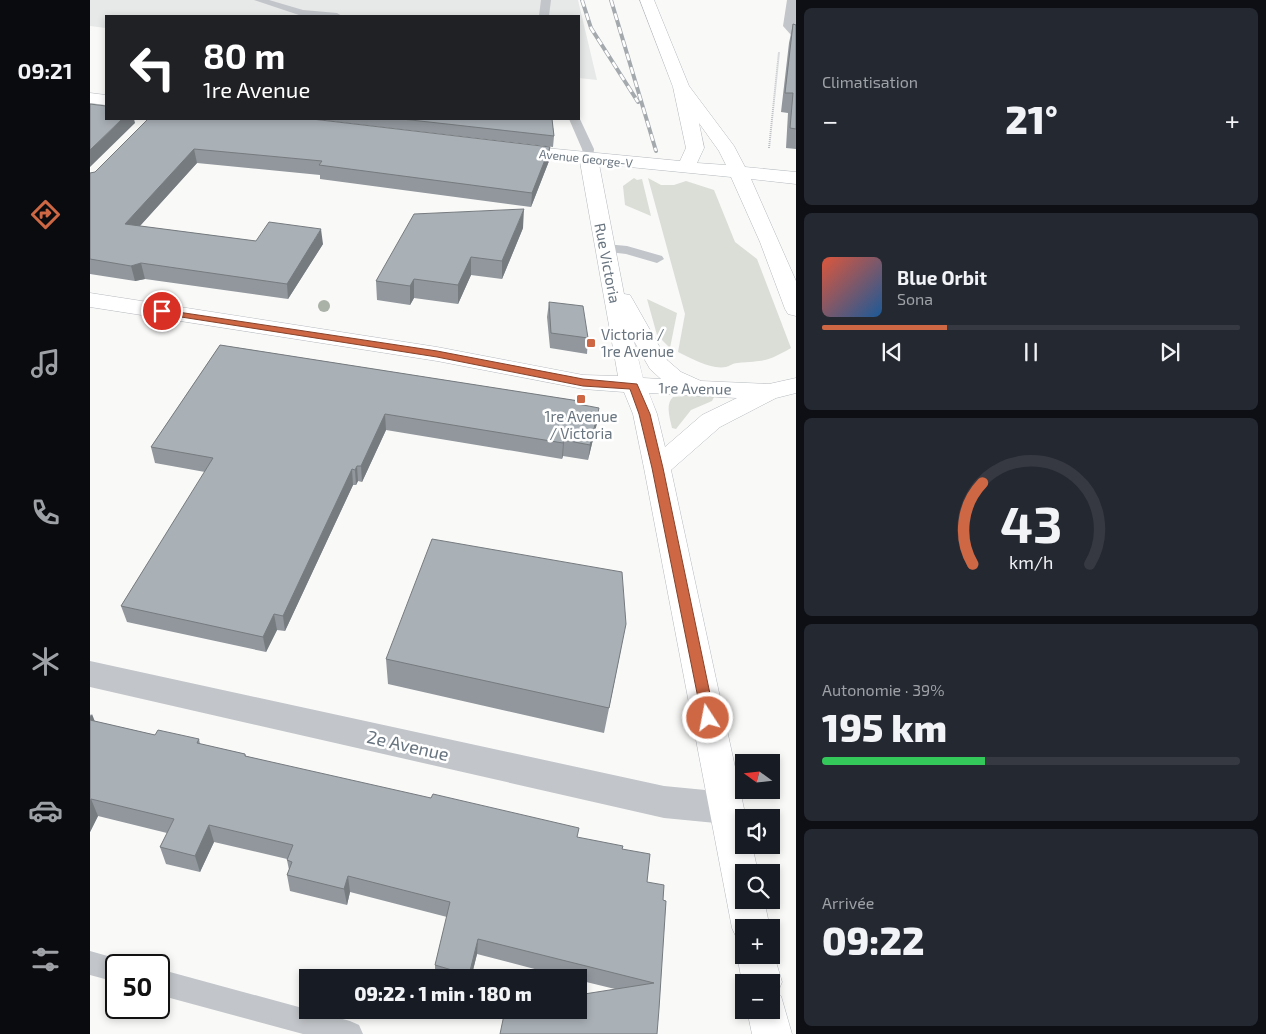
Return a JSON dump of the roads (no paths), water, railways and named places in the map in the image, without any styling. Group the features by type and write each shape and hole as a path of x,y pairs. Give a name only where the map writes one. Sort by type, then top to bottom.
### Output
{"main road":[{"path":"647,0 681,87 695,143 693,153 686,167"},
{"path":"681,87 722,139 738,170 796,309"},
{"path":"90,98 105,100"},
{"name":"Avenue George-V","path":"500,148 589,159 738,170 796,178"},
{"name":"Rue Victoria","path":"589,159 625,356 644,414 657,468 738,864"},
{"path":"613,286 658,364 673,378 697,387"},
{"name":"1re Avenue","path":"90,300 437,354 583,382 769,392 796,385"},
{"path":"657,468 711,420 769,392"},
{"path":"770,1019 772,1034"}],"street":[{"path":"794,0 791,26 796,32"},
{"name":"2e Avenue","path":"90,674 664,802 726,808"}],"lane":[{"path":"259,0 302,13 325,15"},
{"path":"544,15 546,0"},
{"path":"575,120 588,149 589,159"},
{"path":"606,248 628,250 657,259"},
{"path":"90,963 105,967"},
{"path":"170,986 300,1028 350,1034"}],"railway":[{"path":"582,0 591,28 638,102"},
{"path":"611,0 656,151"}],"place":[{"name":"Victoria / 1re Avenue","path":"591,343"},
{"name":"1re Avenue / Victoria","path":"581,399"}]}
